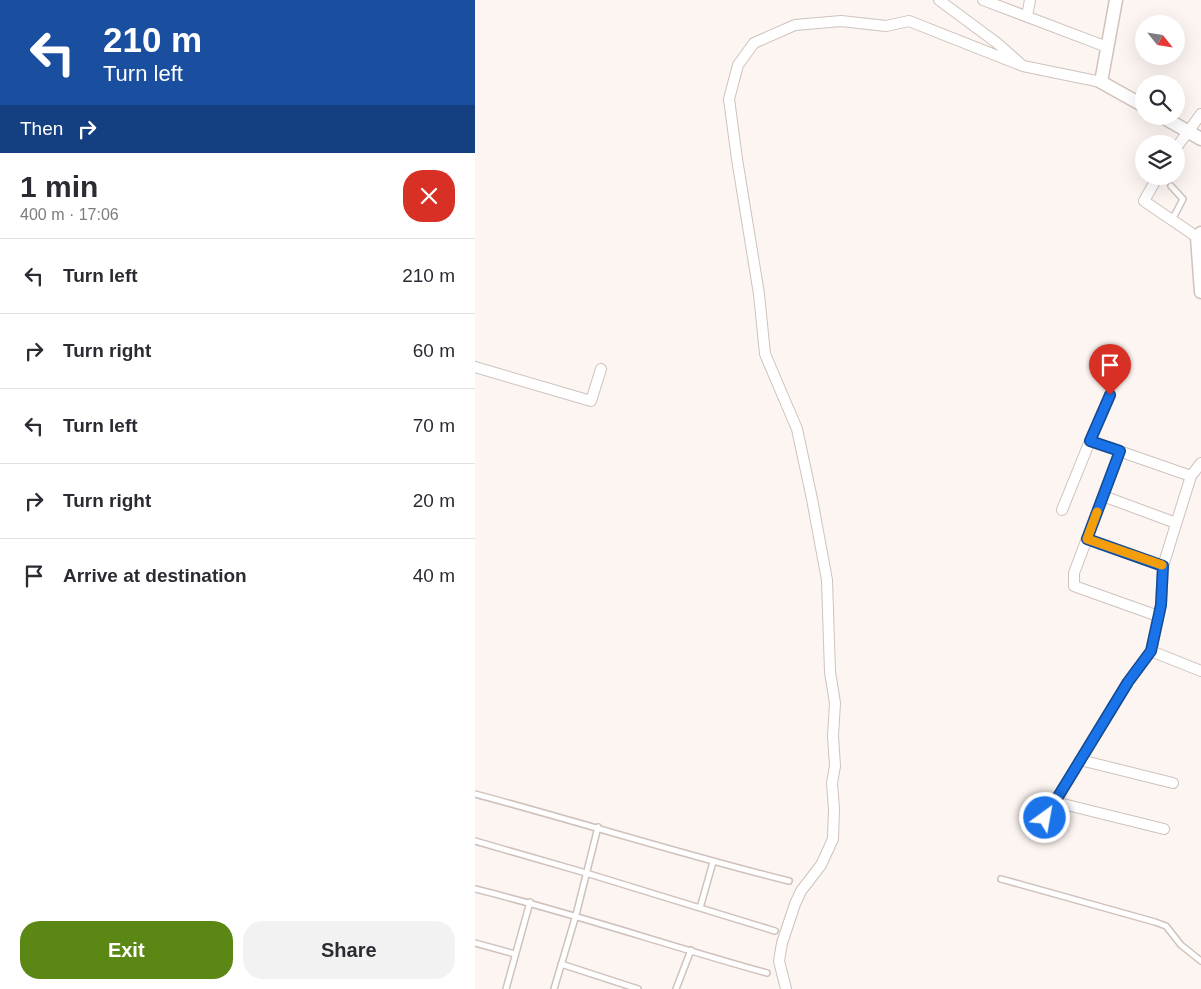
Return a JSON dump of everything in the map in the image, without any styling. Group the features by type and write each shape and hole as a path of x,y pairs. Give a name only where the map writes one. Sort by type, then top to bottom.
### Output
{"street":[{"path":"939,0 997,43 1023,66"},
{"path":"983,0 1107,47"},
{"path":"1027,16 1031,0"},
{"path":"1101,82 1116,0"},
{"path":"786,989 779,961 782,943 801,891 821,865 833,839 834,808 832,783 835,766 833,736 835,702 830,672 827,580 812,499 797,429 765,354 759,294 729,99 738,65 754,43 795,26 841,21 886,26 909,21 1023,66 1101,82 1135,101"},
{"path":"1185,136 1201,114"},
{"path":"1176,125 1201,139"},
{"path":"1153,185 1144,201 1199,235 1201,292"},
{"path":"475,367 591,401 601,369"},
{"path":"1062,510 1110,395"},
{"path":"1090,441 1191,476"},
{"path":"1120,451 1074,572 1074,586 1158,616"},
{"path":"1045,818 1128,682 1151,651 1163,584 1163,566 1191,476 1201,463"},
{"path":"1103,496 1176,523"},
{"path":"1087,539 1163,566"},
{"path":"1151,651 1201,671"},
{"path":"1081,760 1173,783"},
{"path":"1055,802 1164,829"}],"lane":[{"path":"1171,186 1183,199 1172,220"},
{"path":"475,794 598,827 713,862 789,881"},
{"path":"554,989 576,915 598,827"},
{"path":"475,841 775,931"},
{"path":"700,908 713,862"},
{"path":"1001,879 1166,926 1181,945 1201,961"},
{"path":"475,889 576,915 715,959 767,973"},
{"path":"506,989 530,902"},
{"path":"475,943 515,954"},
{"path":"676,989 691,950"},
{"path":"561,964 637,989"}],"slow traffic":[{"path":"1097,512 1087,539 1162,565"}],"route":[{"path":"1045,818 1128,682 1151,651 1161,605 1163,566 1087,539 1120,451 1090,441 1110,395"}]}
